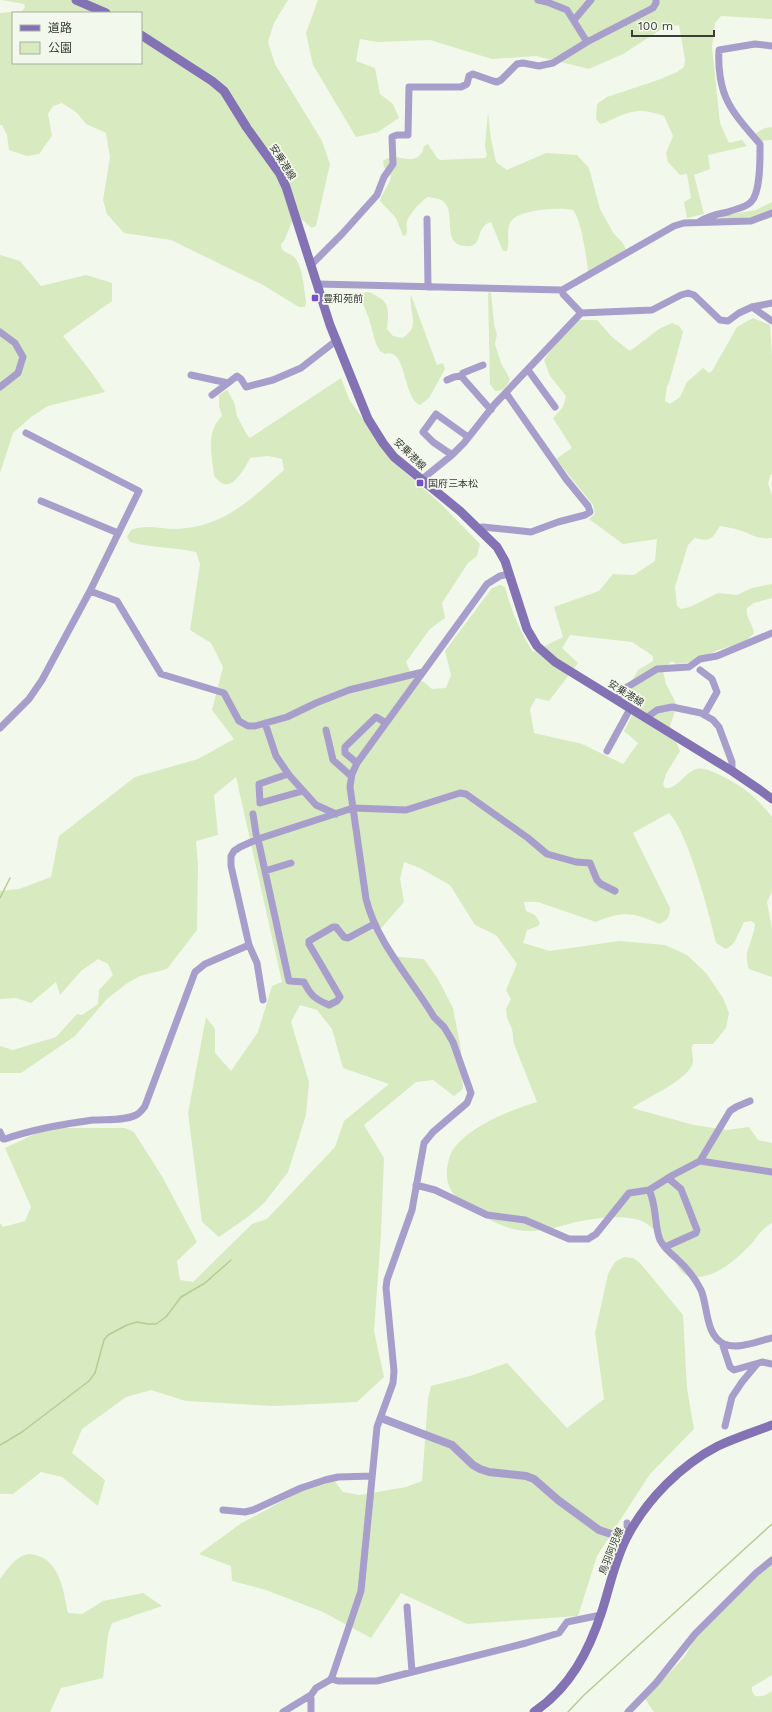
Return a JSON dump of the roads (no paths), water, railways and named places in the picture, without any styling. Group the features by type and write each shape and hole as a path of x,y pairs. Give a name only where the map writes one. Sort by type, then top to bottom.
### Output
{"main road":[{"path":"76,0 104,12"},
{"name":"安乗港線","path":"142,36 212,81 224,91 247,128 280,174 286,187 337,340 368,419 394,457 460,511 497,547 505,561 525,624 532,639 542,652 555,662 630,709 732,771 772,800"},
{"name":"鳥羽阿児線","path":"534,1712 552,1698 575,1672 590,1643 601,1615 614,1572 628,1536 651,1501 675,1475 704,1454 719,1446 772,1425"}],"street":[{"path":"538,0 567,10 587,42"},
{"path":"574,20 591,0"},
{"path":"312,264 342,234 377,195 384,177 393,164 392,137 397,135 408,135 409,87 461,87 467,84 469,76 472,74 497,82 517,64 523,63 546,66 563,58 587,42 653,8 656,0"},
{"path":"697,223 708,216 741,208 750,203 755,196 757,189 760,144 726,100 722,87 718,50 754,44 772,46"},
{"path":"318,284 562,290 667,229 684,223 751,221 772,213"},
{"path":"427,219 428,287"},
{"path":"562,290 563,294 581,313"},
{"path":"421,480 452,455 506,393 581,313 652,310 688,293 694,295 720,320 728,321 752,307 772,303"},
{"path":"752,307 772,321"},
{"path":"0,332 15,343 23,357 18,373 0,387"},
{"path":"212,394 237,376 246,387 273,380 305,366 337,340"},
{"path":"447,380 461,376 463,373 483,365"},
{"path":"528,370 555,407"},
{"path":"191,375 228,383"},
{"path":"461,376 491,410"},
{"path":"477,528 483,527 531,532 558,522 585,516 590,512 588,506 566,479 506,393"},
{"path":"452,455 433,442 423,432 436,414 468,437"},
{"path":"0,728 29,699 42,680 90,590 138,491 26,433"},
{"path":"41,501 118,533"},
{"path":"283,1712 311,1695 316,1688 331,1679 361,1591 377,1427 393,1383 394,1371 386,1288 387,1280 412,1210 424,1143 433,1132 467,1103 471,1093 450,1037 444,1027 434,1017 374,924 366,899 350,787 351,776 356,763 487,584 500,576 509,574"},
{"path":"90,590 117,601 161,674 224,693 237,717 243,724 255,726 287,717 316,703 349,690 422,672"},
{"path":"616,700 624,689 657,669 689,667 700,659 717,656 772,633"},
{"path":"700,670 712,679 717,692 704,715"},
{"path":"646,718 657,710 672,707 704,715 717,723 732,762 732,771"},
{"path":"607,751 630,709"},
{"path":"356,763 345,753 345,747 376,717 386,723"},
{"path":"265,723 276,756 288,774 316,805 336,814"},
{"path":"326,730 333,760 351,776"},
{"path":"288,774 259,784 260,803 303,791"},
{"path":"263,1000 257,963 249,945 231,866 231,856 234,851 240,847 257,840 353,808 406,810 460,794 466,794 528,838 547,854 576,862 590,864 597,880 601,884 615,891"},
{"path":"253,814 257,840 290,981 304,982 316,999 329,1004 337,1001 340,997 309,941 336,926 344,937 348,938 374,924"},
{"path":"265,871 291,863"},
{"path":"0,1132 3,1139 5,1139 23,1133 71,1123 108,1118 125,1118 138,1114 145,1106 195,972 204,964 249,945"},
{"path":"416,1185 434,1190 487,1215 525,1220 569,1238 588,1239 596,1234 629,1193 649,1190 700,1161 730,1112 736,1107 750,1101"},
{"path":"700,1161 772,1172"},
{"path":"665,1247 696,1234 697,1230 681,1189 668,1178"},
{"path":"649,1190 652,1196 660,1239 665,1247 694,1278 701,1290 709,1324 714,1334 722,1343 731,1369 737,1370 765,1362 772,1364"},
{"path":"722,1343 726,1345 743,1345 772,1338"},
{"path":"725,1426 732,1397 757,1364"},
{"path":"381,1418 452,1445 480,1469 489,1472 526,1476 534,1479 558,1500 599,1530 614,1535 628,1536 627,1523"},
{"path":"223,1510 245,1512 253,1510 301,1488 338,1477 372,1476"},
{"path":"628,1712 656,1683 695,1634 756,1573 772,1560"},
{"path":"407,1607 412,1672"},
{"path":"331,1679 338,1681 373,1681 412,1672 559,1633 567,1622 601,1615"},
{"path":"311,1695 311,1712"}],"waterway":[{"path":"0,898 10,878"},
{"path":"0,1445 22,1432 89,1381 95,1373 104,1340 108,1335 127,1325 137,1322 156,1324 166,1317 181,1297 205,1283 231,1260"},
{"path":"568,1712 583,1696 772,1524"}],"place":[{"name":"豊和苑前","path":"315,298"},
{"name":"国府三本松","path":"420,483"}]}
